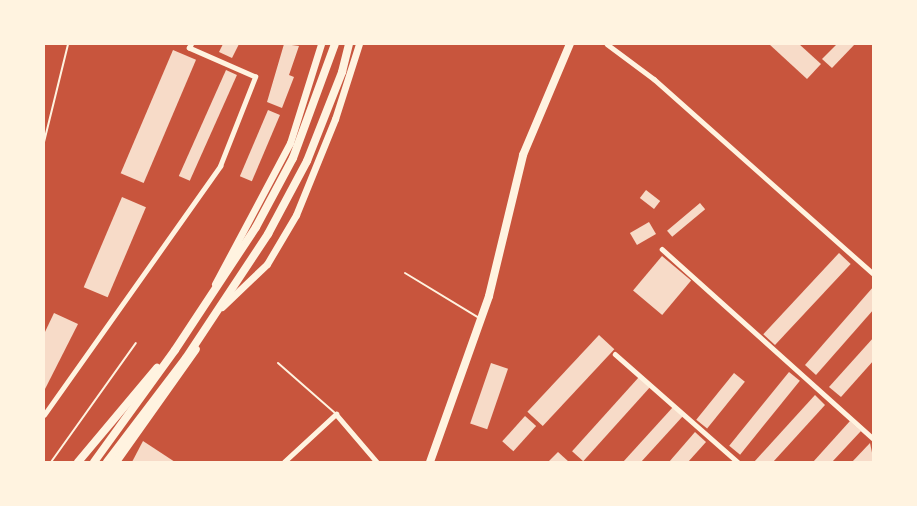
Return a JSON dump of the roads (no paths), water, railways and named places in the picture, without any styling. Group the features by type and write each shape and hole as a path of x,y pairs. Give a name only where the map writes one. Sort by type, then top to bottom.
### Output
{"main road":[{"path":"202,309 290,143 321,44"},
{"path":"94,462 175,350 256,227 293,158 330,66 335,44"},
{"path":"107,462 204,331 268,234 307,161 342,72 349,44"},
{"path":"214,315 267,264 296,215 335,119 359,44"},
{"path":"430,462 481,320 523,155 570,44"},
{"path":"116,462 192,359 204,331"},
{"path":"78,462 138,387 175,350"}],"street":[{"path":"44,415 220,166 255,77 189,48 191,44"},
{"path":"607,44 654,79 873,274"},
{"path":"662,249 873,439"},
{"path":"615,354 738,462"},
{"path":"284,462 336,414 378,462"}],"lane":[{"path":"44,142 68,44"},
{"path":"405,273 481,320"},
{"path":"51,462 136,343"},
{"path":"278,363 336,414"}]}
